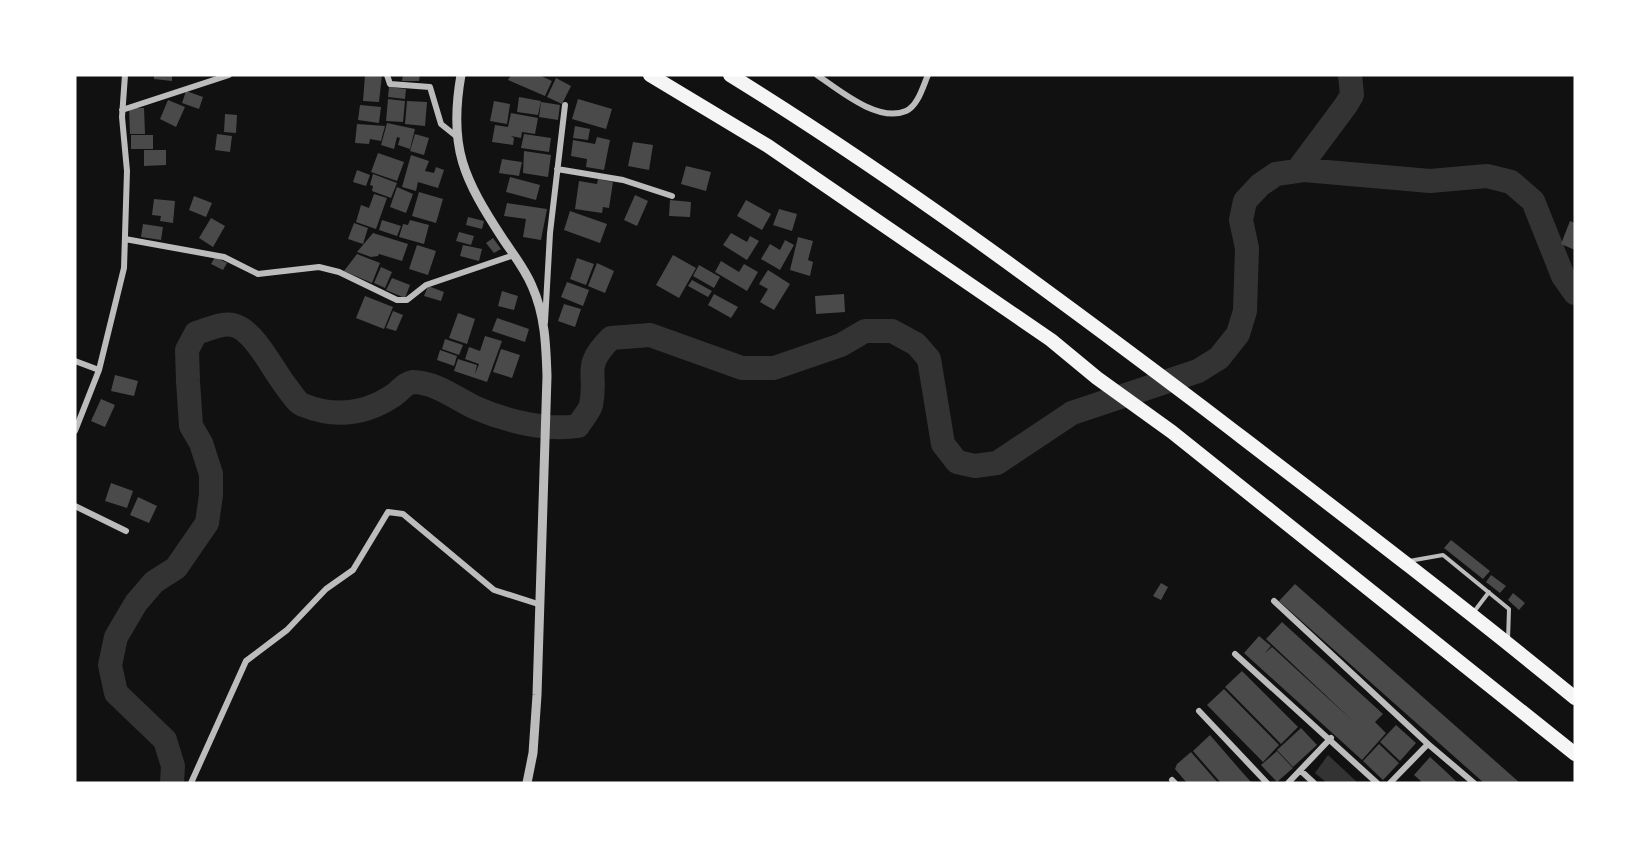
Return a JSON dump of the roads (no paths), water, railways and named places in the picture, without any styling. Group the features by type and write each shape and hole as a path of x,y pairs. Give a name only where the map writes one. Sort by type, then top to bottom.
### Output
{"highway":[{"path":"650,75 768,146 1051,340 1097,378 1172,432 1575,754"},
{"path":"730,75 968,233 1406,562 1575,698"}],"street":[{"path":"75,431 99,370 124,268 127,171 122,110 125,75"},
{"path":"122,110 229,75"},
{"path":"387,75 390,84 397,87 430,87 441,124 456,136"},
{"path":"461,75 456,136 461,161 475,195 531,284 545,327"},
{"path":"817,75 869,109 893,112 907,111 916,101 928,75"},
{"path":"527,783 535,726 547,376 545,327 557,169 565,105"},
{"path":"557,169 623,180 672,196"},
{"path":"125,239 224,257 258,274 319,267 339,272 397,300 407,300 426,285 514,255"},
{"path":"75,361 99,370"},
{"path":"75,506 126,531"},
{"path":"191,783 246,661 287,630 326,589 352,570 388,512 403,514 494,590 538,604"},
{"path":"1274,601 1428,744 1474,783"},
{"path":"1235,654 1331,738 1377,783"},
{"path":"1199,711 1267,783"},
{"path":"1288,783 1331,738"},
{"path":"1390,783 1428,744"},
{"path":"1301,771 1314,783"}],"lane":[{"path":"1406,562 1443,555 1510,611 1508,644"},
{"path":"1472,614 1489,592"}],"waterway":[{"path":"1297,171 1352,95 1350,75"},
{"path":"172,783 173,766 165,740 116,693 110,665 116,637 136,603 154,582 176,568 207,523 211,474 201,443 191,426 187,350 196,333 216,326 236,326 251,336 297,400 315,409 338,413 361,410 383,401 413,382 438,388 476,408 500,417 526,424 553,427 578,426 590,408 593,394 593,364 596,356 611,338 650,335 742,368 774,368 841,345 865,331 892,331 916,344 929,359 943,444 957,462 975,466 997,463 1072,413 1198,371 1219,358 1238,334 1245,311 1247,248 1241,220 1245,201 1260,185 1276,174 1304,170 1430,181 1487,176 1511,182 1533,201 1563,276 1575,293"}]}
